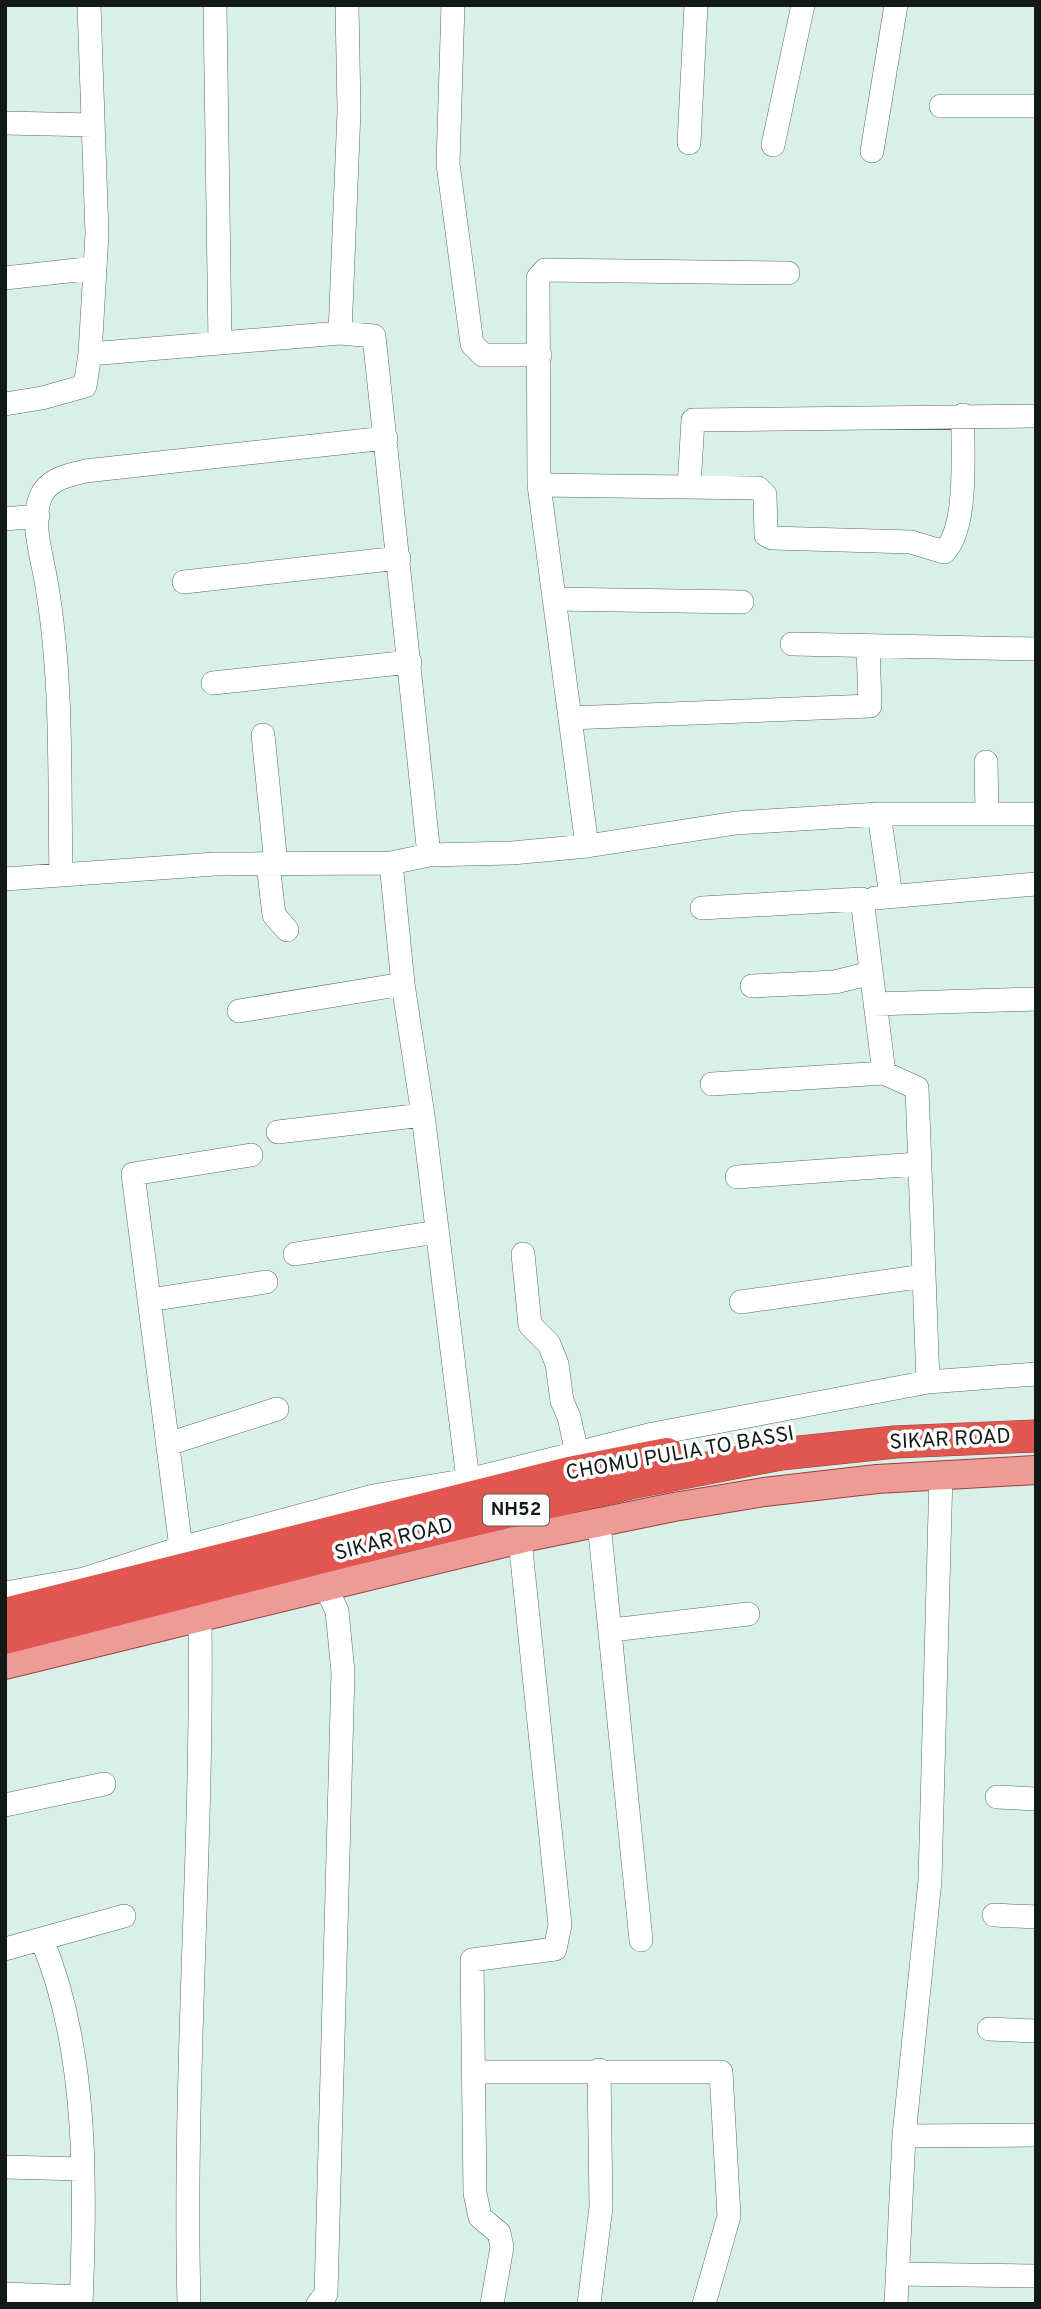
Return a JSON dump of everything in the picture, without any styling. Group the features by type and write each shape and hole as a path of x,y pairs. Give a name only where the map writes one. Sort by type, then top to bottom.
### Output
{"highway":[{"name":"CHOMU PULIA TO BASSI","path":"5,1614 556,1476 651,1457 784,1434 866,1424 934,1418 1036,1417"},
{"name":"SIKAR ROAD","path":"5,1638 397,1538 648,1480 781,1454 895,1442 1036,1436"}],"main road":[{"path":"5,1665 599,1522 764,1492 941,1474 1036,1470"}],"street":[{"path":"5,404 42,398 85,386 90,354 97,234 89,5"},
{"path":"215,5 220,343"},
{"path":"340,333 349,111 347,5"},
{"path":"453,5 449,164 472,344 483,355 540,355"},
{"path":"689,143 696,5"},
{"path":"773,145 803,5"},
{"path":"872,151 896,5"},
{"path":"941,106 1036,107"},
{"path":"5,123 93,125"},
{"path":"5,278 95,268"},
{"path":"587,846 539,485 538,278 545,270 788,273"},
{"path":"90,354 340,333 374,336 429,855"},
{"path":"539,485 758,488 765,495 765,535 772,538 911,542 944,552 953,543 959,524 963,415"},
{"path":"690,487 693,420 1036,416"},
{"path":"61,875 54,647 38,516 41,496 53,480 85,471 386,438"},
{"path":"5,519 38,516"},
{"path":"184,582 399,558"},
{"path":"554,599 742,602"},
{"path":"792,644 1036,649"},
{"path":"570,718 870,706 868,646"},
{"path":"213,683 410,662"},
{"path":"263,735 274,915 287,930"},
{"path":"986,762 987,813"},
{"path":"5,879 215,864 391,863 429,855 512,853 587,846 736,823 879,814 1036,814"},
{"path":"879,814 891,896"},
{"path":"391,863 403,984 424,1115 468,1480"},
{"path":"702,908 862,899 1036,884"},
{"path":"862,899 884,1073"},
{"path":"752,986 835,982 871,974"},
{"path":"239,1011 403,984"},
{"path":"876,1004 1036,999"},
{"path":"712,1084 884,1073 916,1088 928,1382"},
{"path":"278,1132 424,1115"},
{"path":"181,1548 133,1174 251,1155"},
{"path":"737,1177 918,1164"},
{"path":"295,1254 437,1232"},
{"path":"523,1254 530,1325 549,1344 557,1364 562,1401 577,1453"},
{"path":"741,1302 924,1276"},
{"path":"149,1300 265,1282"},
{"path":"5,1593 84,1578 181,1548 373,1496 468,1480 653,1434 928,1382 1036,1374"},
{"path":"168,1444 277,1409"},
{"path":"896,2304 904,2136 930,1880 941,1474"},
{"path":"599,1522 642,1940"},
{"path":"492,2304 502,2247 499,2233 480,2217 475,2193 472,1960 555,1949 560,1925 520,1540"},
{"path":"318,2304 326,2294 343,1672 337,1611 326,1588"},
{"path":"612,1630 748,1614"},
{"path":"189,2304 188,2129 200,1802 200,1619"},
{"path":"5,1805 104,1784"},
{"path":"996,1797 1036,1798"},
{"path":"994,1915 1036,1917"},
{"path":"5,1949 124,1916"},
{"path":"5,2294 81,2300 81,2169 75,2059 54,1969 42,1940"},
{"path":"989,2029 1036,2031"},
{"path":"589,2304 601,2207 599,2070"},
{"path":"474,2072 721,2072 729,2216 704,2304"},
{"path":"904,2136 1036,2135"},
{"path":"5,2167 81,2169"},
{"path":"897,2274 1036,2276"}]}
